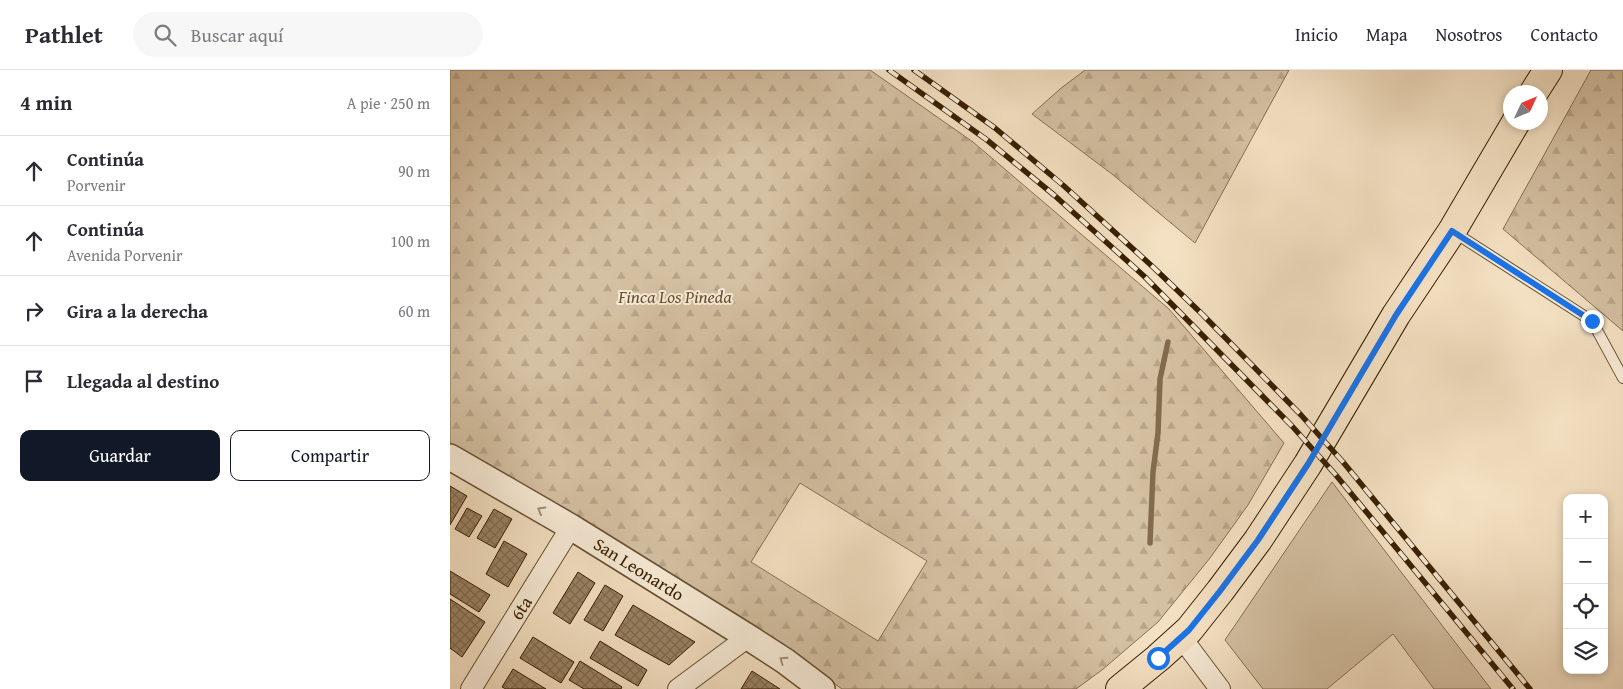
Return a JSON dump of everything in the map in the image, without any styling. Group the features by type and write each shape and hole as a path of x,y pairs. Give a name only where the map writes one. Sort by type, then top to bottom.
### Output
{"main road":[{"path":"1538,85 1548,70"},
{"path":"1120,689 1189,630 1252,548 1308,464 1396,315 1452,231 1511,130"}],"street":[{"name":"San Leonardo","path":"450,458 571,527 748,637 785,661 822,689"},
{"name":"6ta","path":"471,689 571,527"},
{"path":"1181,636 1220,689"},
{"path":"678,689 748,637"}],"lane":[{"path":"1452,231 1592,321 1623,378"}],"green space":[{"name":"Finca Los Pineda","path":"450,70 870,70 973,142 1169,309 1284,443 1248,505 1210,558 1158,622 1102,670 1076,689 842,689 767,634 573,524 450,443","holes":["800,483 927,561 878,641 751,562"]},
{"path":"1085,70 1289,70 1195,243 1112,174 1032,114"},
{"path":"1591,70 1623,70 1623,331 1503,229"},
{"path":"1332,482 1491,689 1434,689 1393,634 1327,689 1263,689 1225,640"}],"building":[{"path":"450,486 467,496 450,525"},
{"path":"467,508 482,516 469,537 455,529"},
{"path":"494,509 512,519 495,548 477,538"},
{"path":"504,541 527,554 508,587 486,574"},
{"path":"450,571 490,595 479,612 450,594"},
{"path":"578,572 595,583 570,624 553,613"},
{"path":"605,585 623,596 603,631 584,620"},
{"path":"450,599 485,622 462,657 450,648"},
{"path":"633,605 695,642 669,665 615,635"},
{"path":"533,637 574,662 561,683 520,658"},
{"path":"600,641 647,670 638,686 590,658"},
{"path":"580,661 622,687 621,689 584,689 569,680"},
{"path":"513,669 546,689 506,689 502,687"},
{"path":"752,671 780,689 741,689"}],"waterway":[{"path":"1150,543 1160,379 1168,342"}],"railway":[{"path":"889,70 987,140 1054,195 1145,277 1292,426 1335,474 1513,689"},
{"path":"914,70 995,128 1064,186 1202,314 1301,415 1343,462 1530,689"}],"route":[{"path":"1158,658 1189,630 1258,540 1308,464 1396,315 1452,231 1592,321"}]}
